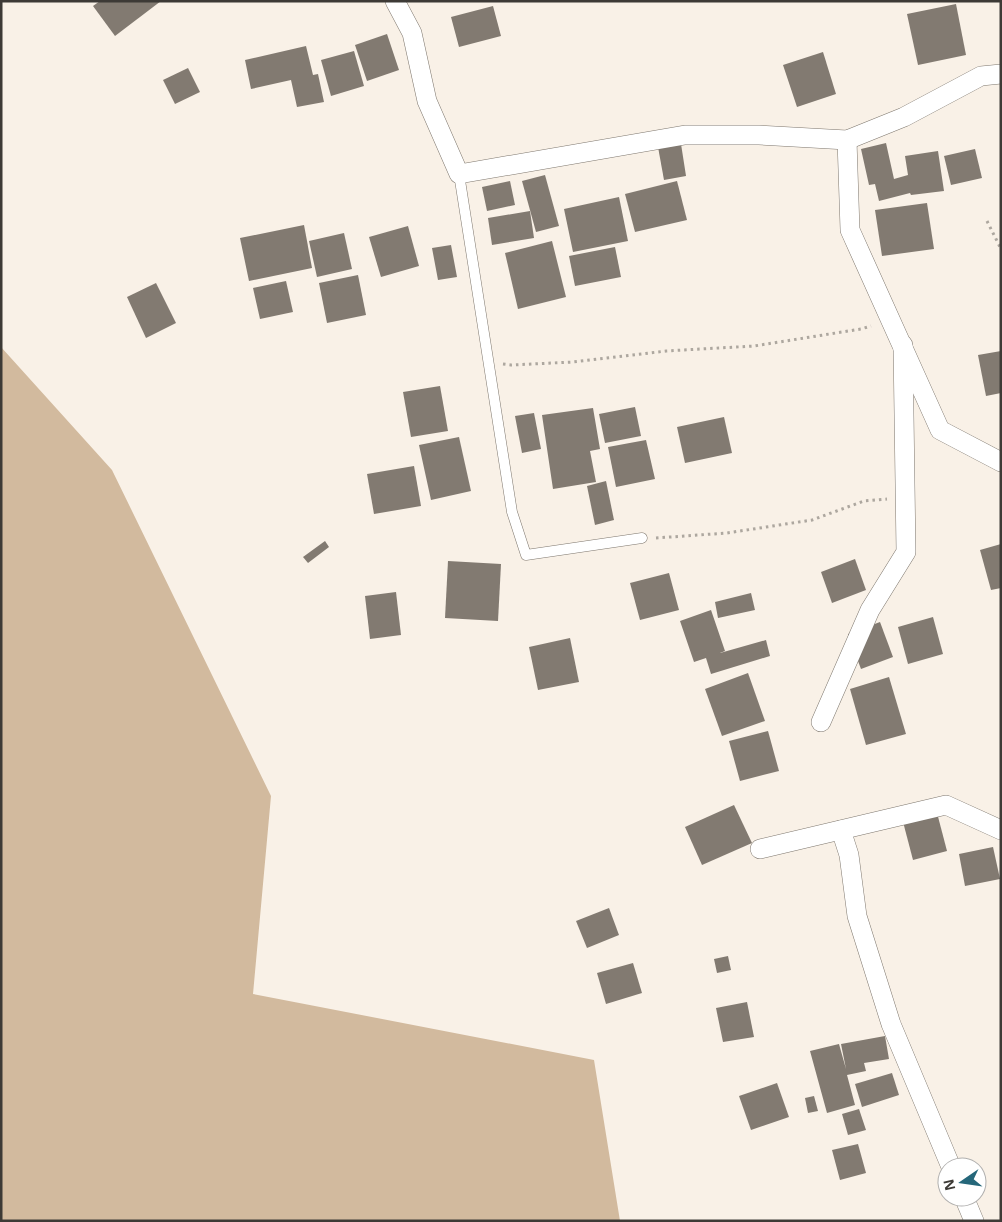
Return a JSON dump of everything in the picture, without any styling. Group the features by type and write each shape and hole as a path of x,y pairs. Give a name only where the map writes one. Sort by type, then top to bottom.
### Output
{"street":[{"path":"395,1 412,34 427,101 459,174 685,135 759,135 847,140 904,117 981,76 1001,74"},
{"path":"847,140 850,230 940,430 1001,462"},
{"path":"822,722 870,610 906,552 903,346"},
{"path":"760,849 946,804 1001,830"},
{"path":"840,830 849,855 857,916 891,1024 947,1157"},
{"path":"968,1207 974,1221"}],"lane":[{"path":"459,174 512,512 526,555 642,538"}],"path":[{"path":"987,221 1001,249"},
{"path":"488,363 512,365 573,362 666,351 754,346 861,329 890,319"},
{"path":"642,538 727,533 812,520 864,501 905,497"}],"shaded area":[{"path":"1,347 112,470 271,796 253,994 594,1060 620,1221 1,1221"}],"building":[{"path":"100,1 161,1 115,36 93,6"},
{"path":"956,4 966,55 918,65 907,14"},
{"path":"493,6 501,36 459,47 451,17"},
{"path":"387,34 399,70 367,81 355,45"},
{"path":"306,46 313,75 318,74 324,102 297,107 291,80 251,89 245,60"},
{"path":"354,51 364,86 331,96 321,60"},
{"path":"823,52 836,94 797,107 783,65"},
{"path":"188,68 200,92 175,104 163,80"},
{"path":"886,143 894,179 908,175 905,156 938,151 944,191 911,195 910,193 879,201 875,184 869,185 861,149"},
{"path":"681,144 686,176 664,180 658,147"},
{"path":"975,149 982,178 951,185 944,156"},
{"path":"545,175 559,226 536,232 522,181"},
{"path":"510,181 515,205 487,211 482,187"},
{"path":"677,181 687,220 635,232 625,194"},
{"path":"619,197 628,241 573,252 564,209"},
{"path":"927,203 934,249 882,256 875,210"},
{"path":"530,211 534,238 492,245 488,218"},
{"path":"304,225 312,268 249,281 240,238"},
{"path":"408,226 419,266 381,277 369,237"},
{"path":"344,233 352,269 317,277 309,241"},
{"path":"552,241 566,297 518,309 505,253"},
{"path":"451,245 457,277 438,280 432,248"},
{"path":"615,247 621,277 575,286 569,256"},
{"path":"358,275 366,315 327,323 319,283"},
{"path":"286,281 293,312 260,319 253,288"},
{"path":"156,283 176,323 146,338 127,297"},
{"path":"1001,351 1001,393 986,396 978,355"},
{"path":"440,386 448,431 411,437 403,392"},
{"path":"635,407 641,436 605,443 599,414"},
{"path":"593,408 600,449 590,451 596,482 553,489 542,415"},
{"path":"534,413 541,449 522,453 515,416"},
{"path":"724,417 732,453 685,463 677,427"},
{"path":"459,437 471,491 431,500 419,445"},
{"path":"646,440 655,479 616,487 608,447"},
{"path":"414,466 421,506 374,514 367,474"},
{"path":"606,481 614,520 595,525 587,486"},
{"path":"325,541 329,547 308,563 303,557"},
{"path":"1001,544 1001,588 991,590 980,550"},
{"path":"855,559 866,590 832,603 821,572"},
{"path":"448,561 501,564 498,621 445,618"},
{"path":"669,573 679,610 640,620 630,583"},
{"path":"396,592 401,635 370,639 365,596"},
{"path":"751,593 755,610 718,618 715,602"},
{"path":"711,610 725,651 720,653 766,640 770,656 711,674 706,658 694,662 680,621"},
{"path":"933,617 943,654 908,664 898,627"},
{"path":"880,622 893,657 861,669 848,634"},
{"path":"570,638 579,682 538,690 529,647"},
{"path":"748,673 765,721 722,736 705,689"},
{"path":"889,677 906,734 866,745 850,689"},
{"path":"768,731 779,771 740,781 729,741"},
{"path":"734,805 752,843 702,865 685,827"},
{"path":"936,809 947,851 913,860 902,818"},
{"path":"993,847 1000,879 965,886 959,854"},
{"path":"609,908 619,935 587,948 576,921"},
{"path":"728,956 731,970 717,973 714,959"},
{"path":"633,963 642,993 606,1004 597,973"},
{"path":"747,1002 754,1037 723,1042 716,1008"},
{"path":"885,1036 889,1059 864,1063 866,1071 847,1075 855,1105 827,1113 810,1051 839,1044 846,1069 841,1044"},
{"path":"892,1073 899,1095 862,1107 855,1084"},
{"path":"777,1083 789,1117 751,1130 739,1096"},
{"path":"814,1096 818,1111 808,1113 805,1098"},
{"path":"859,1109 866,1130 848,1135 842,1114"},
{"path":"858,1144 866,1173 840,1180 832,1150"}]}
